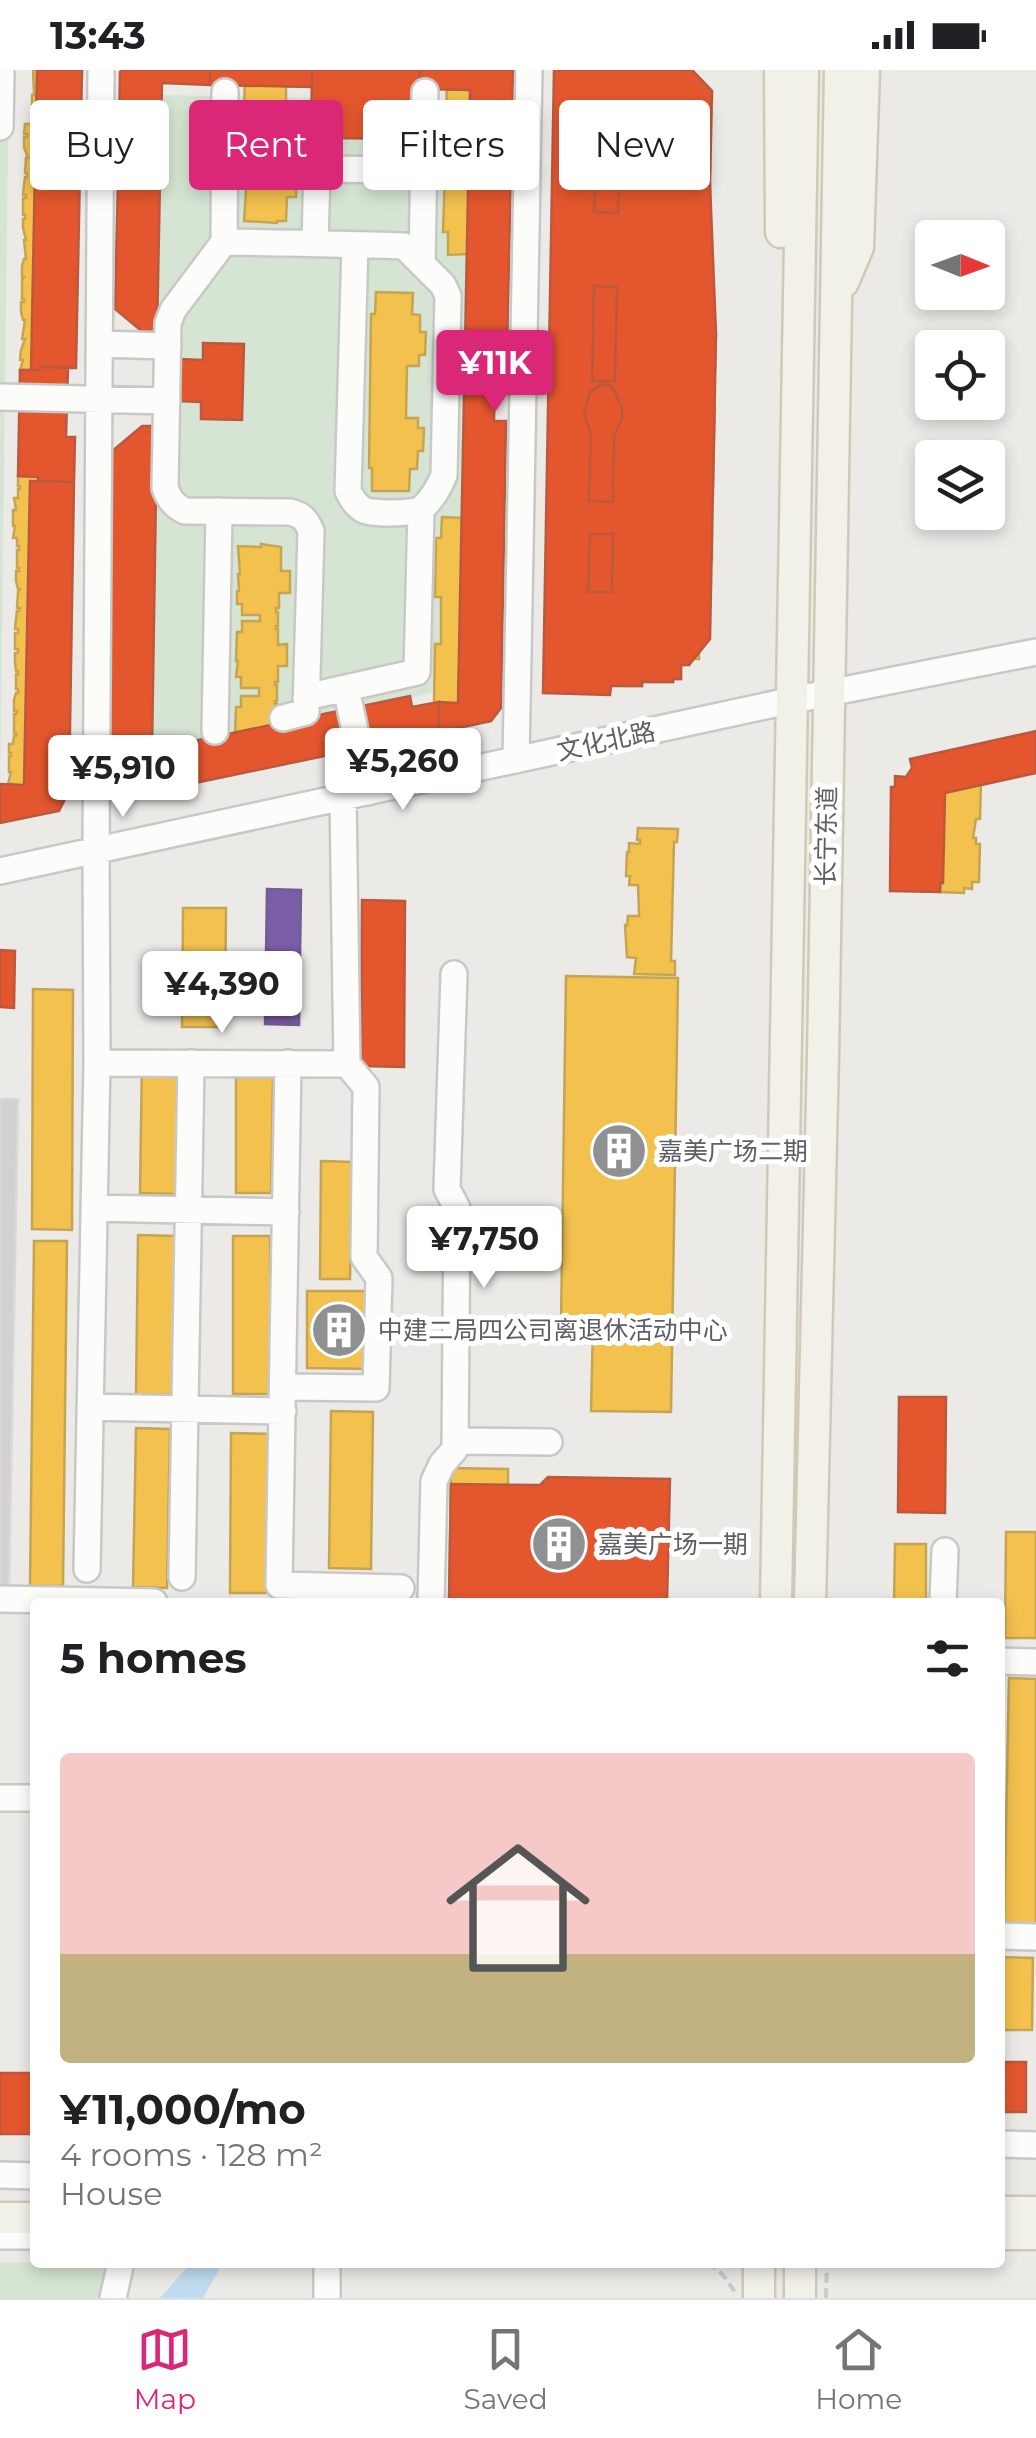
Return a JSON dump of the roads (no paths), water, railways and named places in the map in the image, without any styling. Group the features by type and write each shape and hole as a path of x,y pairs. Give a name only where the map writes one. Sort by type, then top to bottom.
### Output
{"main road":[{"path":"780,70 781,240 800,300"},
{"name":"长宁东道","path":"776,1598 803,70"},
{"name":"长宁东道","path":"810,1598 840,70"},
{"path":"836,298 858,247 864,70"},
{"path":"0,2198 30,2199"},
{"path":"1005,2212 1036,2212"},
{"path":"0,2218 30,2218"},
{"path":"1005,2234 1036,2234"},
{"path":"758,2298 759,2268"},
{"path":"800,2268 800,2298"}],"street":[{"path":"86,1568 96,1062 101,70"},
{"path":"516,760 529,70"},
{"path":"0,127 1,73"},
{"path":"225,92 224,242 173,310 168,323 166,488 169,498 185,510 290,512 300,514 306,521 311,531 306,712 283,718"},
{"path":"425,92 425,100"},
{"path":"315,244 317,170 363,170"},
{"path":"422,264 424,190"},
{"path":"224,242 404,246 442,286 448,296 444,475 440,485 415,512 368,512 353,501 348,491 354,245"},
{"path":"99,344 168,346"},
{"path":"0,397 167,400"},
{"path":"306,697 418,672 420,509"},
{"path":"215,732 219,511"},
{"name":"文化北路","path":"0,870 793,700 1036,652"},
{"path":"90,1407 185,1409 376,1388 378,1278 364,1257 366,1087 347,1064 356,795 346,688"},
{"path":"431,1598 434,1480 455,1450 457,1208 447,1188 454,974"},
{"path":"96,1062 347,1064"},
{"path":"182,1577 191,1063"},
{"path":"288,1063 279,1585 311,1594 401,1588"},
{"path":"94,1208 286,1212"},
{"path":"455,1440 549,1442"},
{"path":"943,1598 945,1550"},
{"path":"0,1599 30,1600"},
{"path":"1005,1662 1036,1662"},
{"path":"0,1798 30,1798"},
{"path":"1005,1936 1036,1937"},
{"path":"1005,2144 1036,2145"},
{"path":"0,2175 30,2176"},
{"path":"0,2236 30,2236"},
{"path":"113,2298 120,2268"},
{"path":"327,2298 328,2268"}],"water":[{"path":"187,2268 220,2268 203,2298 160,2298"}],"place":[{"name":"嘉美广场二期","path":"619,1151"},
{"name":"中建二局四公司离退休活动中心","path":"339,1330"},
{"name":"嘉美广场一期","path":"559,1544"}]}
